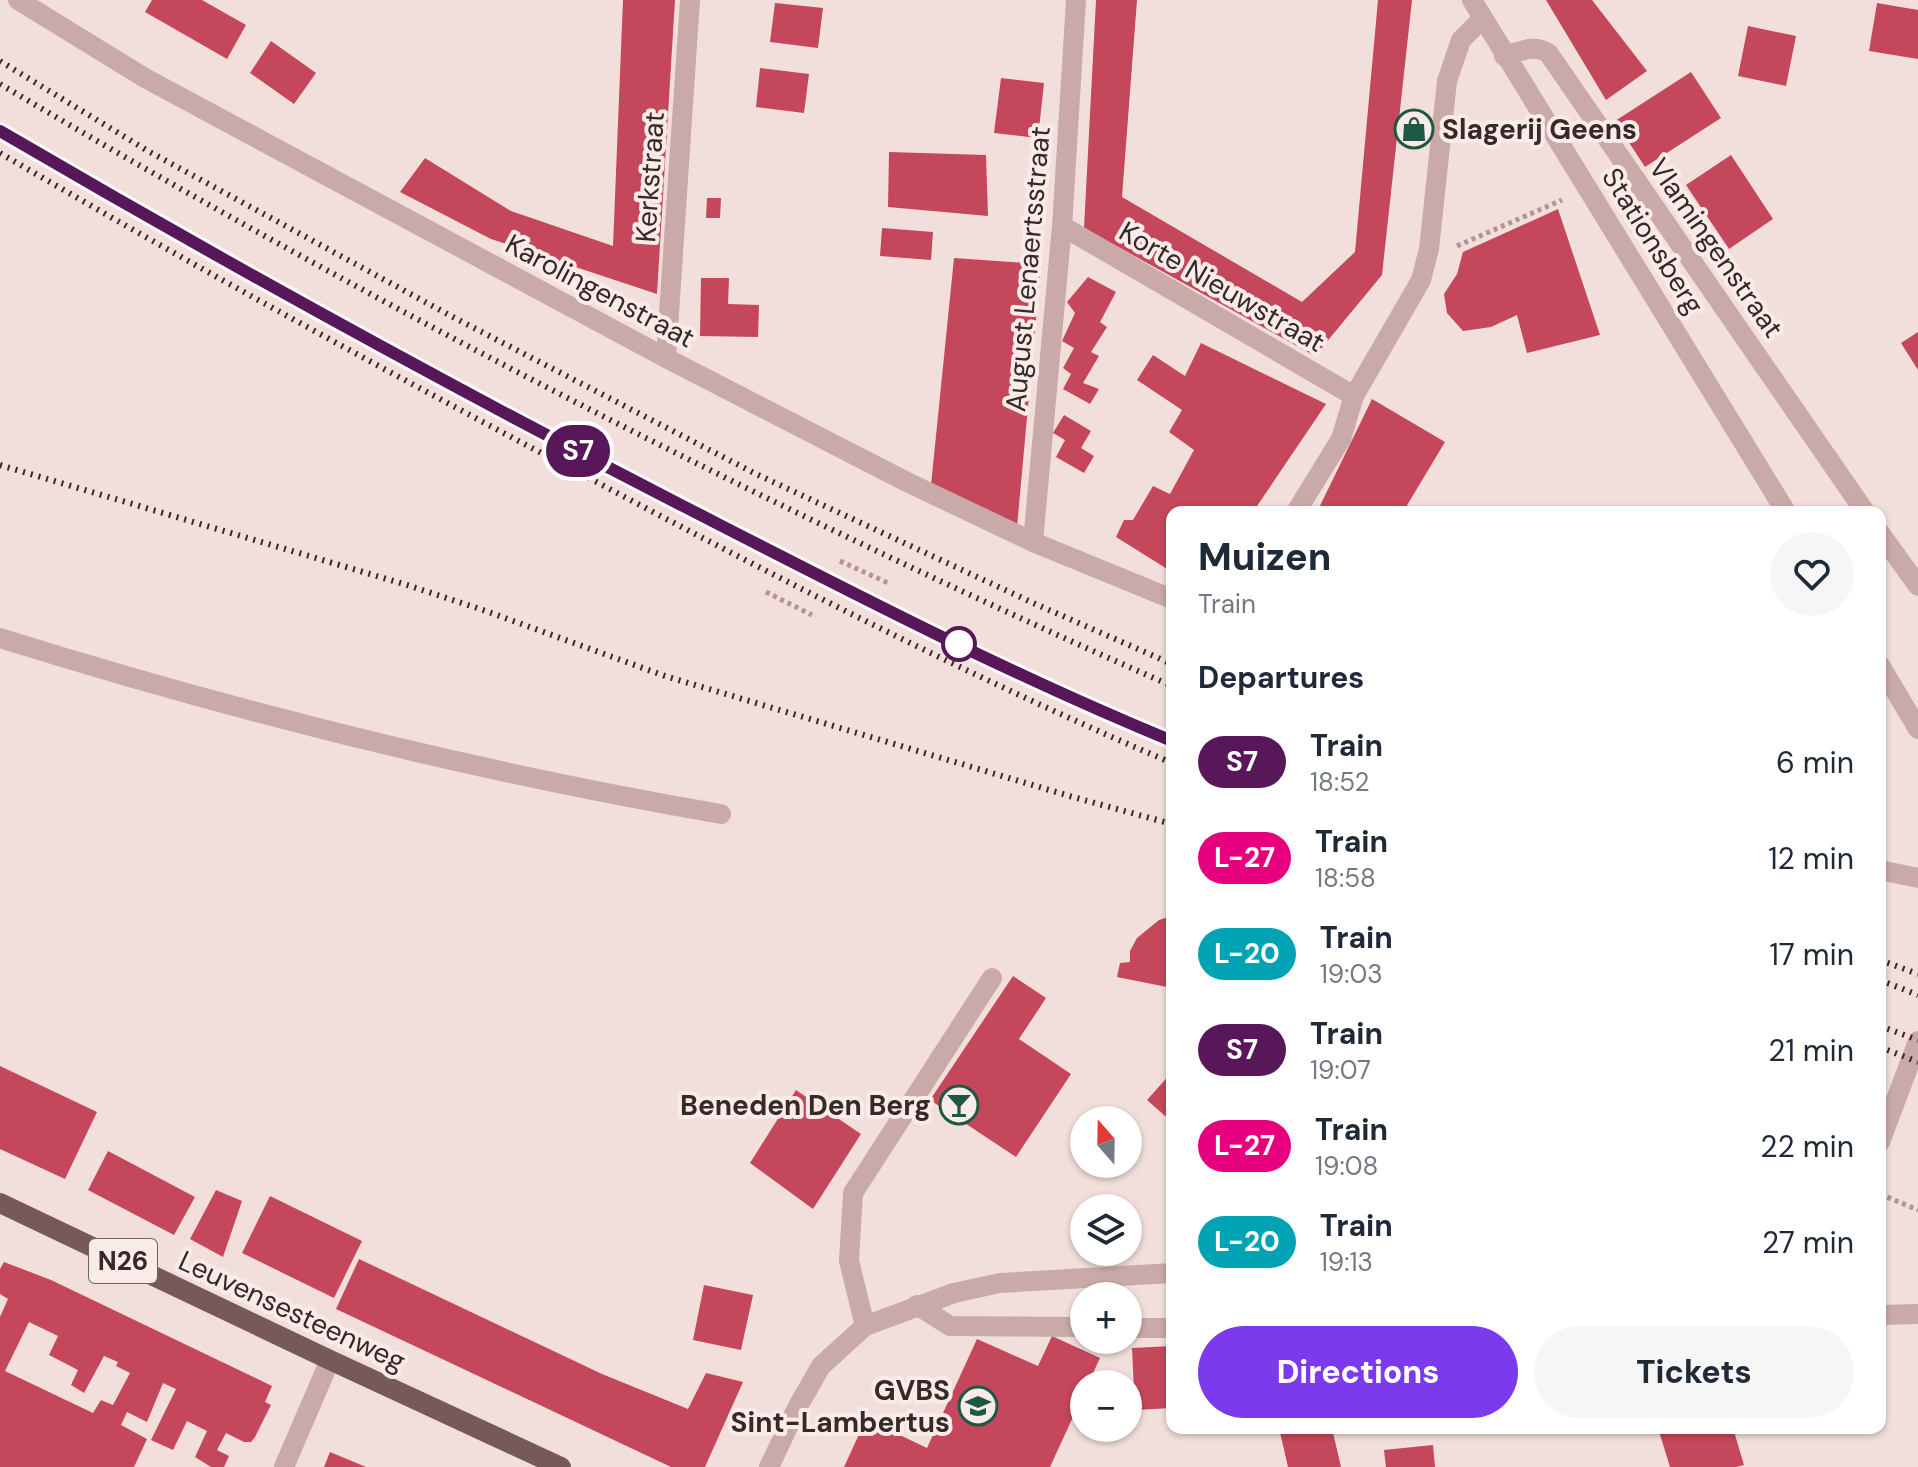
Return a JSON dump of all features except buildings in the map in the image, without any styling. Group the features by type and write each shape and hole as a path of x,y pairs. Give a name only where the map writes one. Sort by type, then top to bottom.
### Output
{"main road":[{"name":"Leuvensesteenweg","path":"0,1203 561,1467"}],"street":[{"name":"Karolingenstraat","path":"18,0 145,78 666,358 905,481 1033,542 1166,597"},
{"name":"Kerkstraat","path":"666,358 690,0"},
{"name":"August Lenaertsstraat","path":"1033,542 1062,226 1076,0"},
{"name":"Stationsberg","path":"1477,9 1782,506"},
{"path":"1300,506 1341,439 1354,396 1421,280 1429,249 1447,81 1461,40 1477,9"},
{"name":"Vlamingenstraat","path":"1504,56 1533,48 1543,49 1549,54 1861,506"},
{"name":"Korte Nieuwstraat","path":"1062,226 1354,396"},
{"path":"1886,541 1918,586"},
{"path":"0,638 95,668 400,750 603,794 721,814"},
{"path":"1886,675 1918,729"},
{"path":"1886,871 1918,878"},
{"path":"865,1326 849,1261 853,1193 992,978"},
{"path":"1886,1126 1918,1041"},
{"path":"769,1467 821,1366 865,1326 954,1293 1000,1283 1166,1273"},
{"path":"917,1305 950,1326 1070,1327"},
{"path":"1886,1315 1918,1314"},
{"path":"1142,1328 1166,1328"},
{"path":"284,1467 330,1360"}],"path":[{"path":"1429,249 1458,246 1587,188"},
{"path":"840,561 888,583"},
{"path":"766,592 812,615"},
{"path":"1886,1197 1918,1210"}],"railway":[{"path":"0,61 148,151 451,316 754,473 1166,661"},
{"path":"0,84 286,248 577,403 872,549 1166,683"},
{"path":"0,131 341,324 687,508 988,659 1166,738"},
{"path":"0,153 365,359 731,553 950,662 1166,760"},
{"path":"0,465 404,584 665,676 1166,822"},
{"path":"1886,962 1918,974"},
{"path":"1886,982 1918,995"},
{"path":"1886,1028 1918,1040"},
{"path":"1886,1049 1918,1062"}],"train":[{"name":"S7","path":"0,131 259,279 658,493 1013,671 1166,739"}],"place":[{"name":"Slagerij Geens","path":"1414,129"},
{"name":"Beneden Den Berg","path":"959,1105"},
{"name":"GVBS Sint-Lambertus","path":"978,1406"}]}
